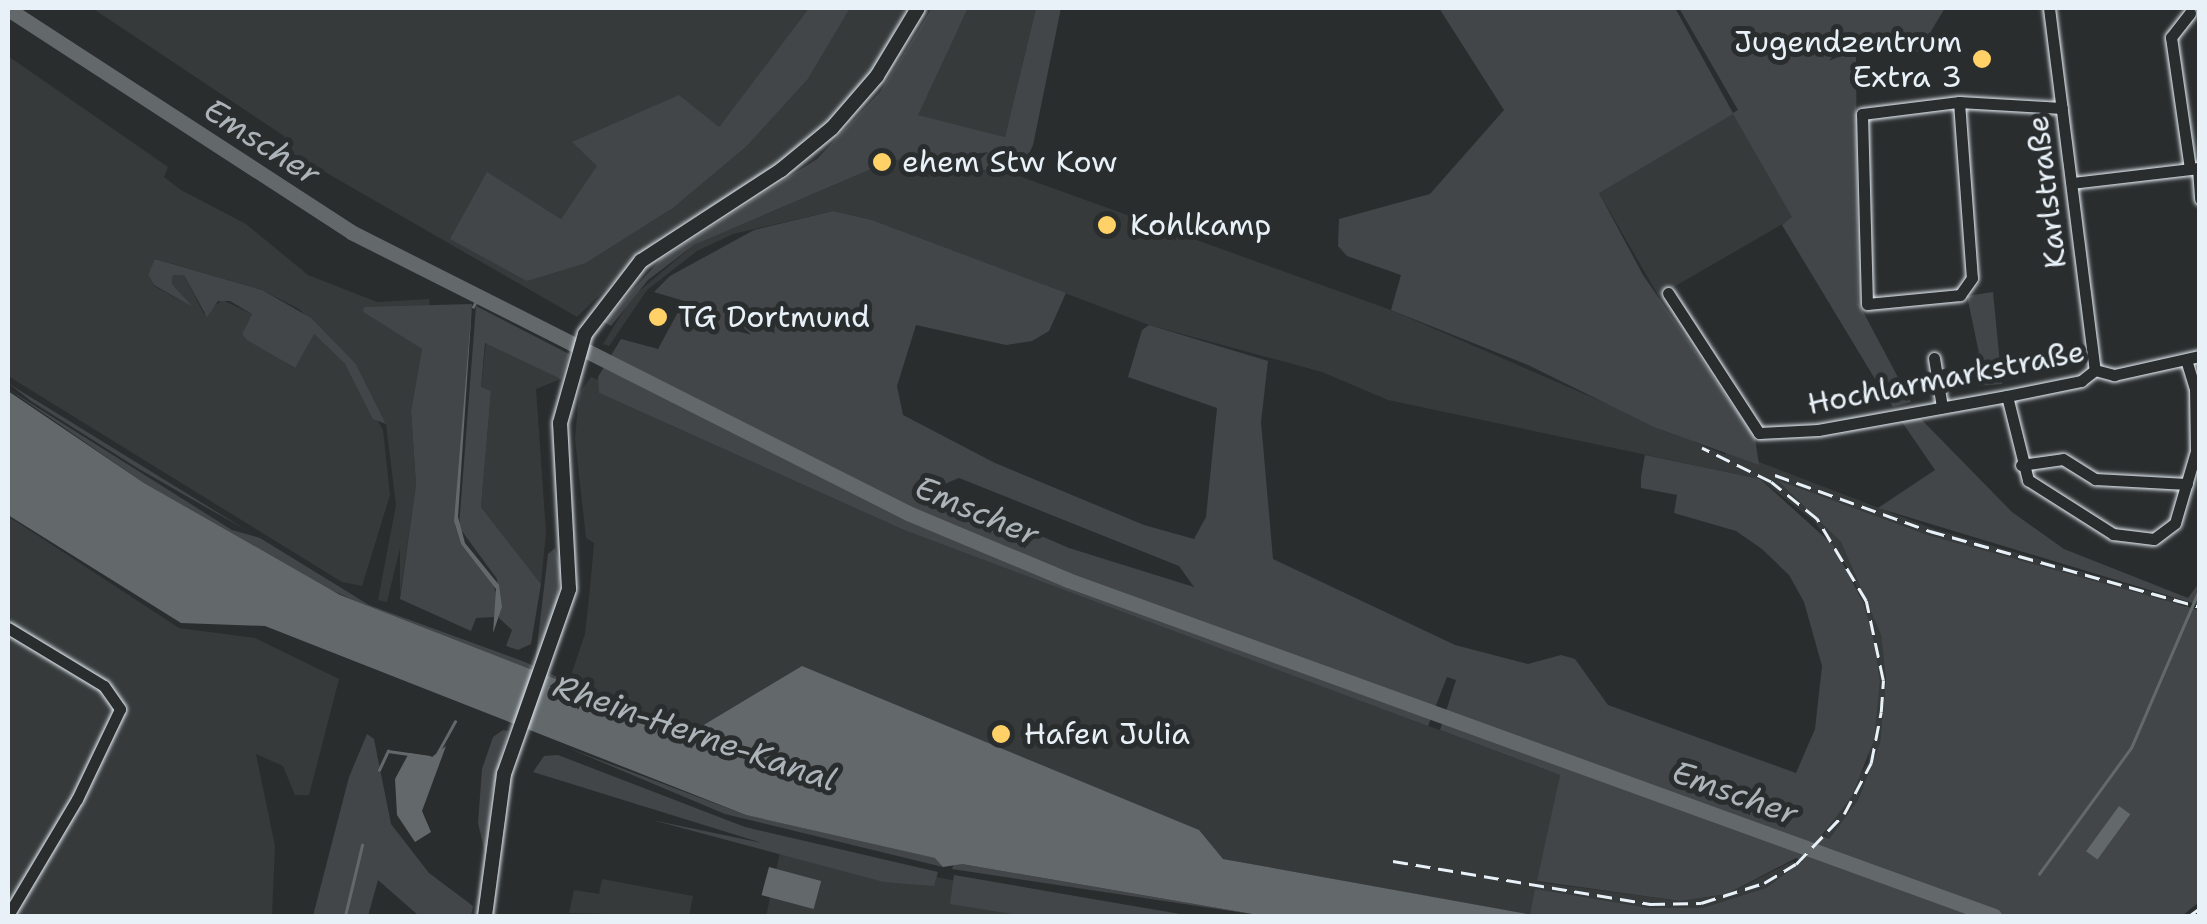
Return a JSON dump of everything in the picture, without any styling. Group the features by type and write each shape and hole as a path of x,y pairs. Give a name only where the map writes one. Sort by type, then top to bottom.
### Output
{"main road":[{"path":"485,916 500,790 545,667 571,574 560,438 569,376 586,334 641,261 781,170 832,128 878,76 918,8"}],"street":[{"name":"Karlstraße","path":"2049,8 2095,370"},
{"path":"2192,11 2171,37 2200,199"},
{"path":"1959,102 1972,278 1960,295 1867,304 1860,116 1959,102 2062,108"},
{"path":"2072,182 2196,168"},
{"name":"Hochlarmarkstraße","path":"1668,293 1758,433 1818,430 2081,381 2095,370 2114,376 2200,356"},
{"path":"1934,358 1942,408"},
{"path":"2006,396 2021,465 2038,488 2113,534 2136,540 2170,529 2186,484 2197,438 2195,390 2186,360"},
{"path":"2021,465 2063,459 2095,479 2186,484"},
{"path":"8,628 104,686 120,709 77,799 8,915"}],"shaded area":[{"path":"92,8 809,8 719,127 573,143 598,166 561,219 488,173 586,263 673,208 747,146 808,79 850,8 906,8 875,71 828,123 769,172 660,236 577,317 285,149 284,136"},
{"path":"809,8 850,8 808,79 747,146 673,208 586,263 527,281 450,239 487,172 561,219 597,166 572,142 679,95 719,127"},
{"path":"932,8 968,8 918,115 1005,137 1036,8 1061,8 1033,145 1019,176 942,163 932,155 890,161 694,245 648,280 611,326 604,322 661,259 817,159 880,92"},
{"path":"968,8 1036,8 1005,137 917,115"},
{"path":"1439,8 1675,8 1733,113 1738,110 1679,8 1945,8 1931,31 1934,51 1856,56 1858,302 1911,402 1893,407 1878,384 1782,225 1792,217 1733,114 1599,193 1643,275 1755,438 1759,465 1654,427 1528,365 1391,310 1401,275 1347,256 1338,246 1339,219 1430,194 1504,110"},
{"path":"8,56 168,167 164,177 181,190 246,224 308,275 377,302 429,299 430,307 363,312 422,349 411,411 416,484 400,595 400,548 387,602 378,600 396,505 386,424 356,364 299,309 262,290 156,259 148,275 154,286 194,308 172,284 173,275 184,275 204,314 222,300 252,314 242,334 294,368 313,333 345,364 383,430 390,495 362,586 342,582 8,376"},
{"path":"1733,113 1794,218 1658,296 1598,191"},
{"path":"932,155 942,163 1019,176 1391,310 1725,455 1728,450 1931,528 2180,600 2179,606 1928,535 1777,480 1841,542 1881,635 1886,680 1880,743 1858,800 1829,839 1824,834 1868,762 1880,681 1863,602 1849,570 1814,521 1760,479 1388,400 1322,372 1149,325 872,220 833,211 733,234 697,251 647,290 609,346 603,344 632,297 694,245 890,161"},
{"path":"833,211 872,220 1066,293 1049,331 1032,341 1006,345 916,325 897,386 903,415 995,463 1144,525 1194,539 1206,517 1217,408 1128,377 1142,330 1149,325 1268,361 1261,422 1273,559 1455,645 1528,664 1561,655 1575,659 1608,705 1796,773 1815,729 1822,666 1804,602 1789,575 1762,549 1736,531 1674,513 1677,495 1641,488 1645,455 1760,479 1833,545 1863,602 1873,637 1880,681 1874,740 1852,796 1822,835 1829,839 1858,800 1880,743 1886,680 1881,635 1841,542 1777,480 1928,535 2199,610 2199,902 2182,916 1530,915 1535,889 1649,908 1702,908 1766,888 1803,861 1796,858 1727,894 1680,901 1537,881 1560,775 1440,730 1456,680 1447,677 1428,726 904,530 599,393 598,377 621,339 658,349 684,301 654,292 670,276 754,230","holes":["959,478 1179,566 1194,587 1069,548 932,489"]},
{"path":"155,259 262,290 311,318 356,364 386,424 373,419 345,364 314,334 295,368 247,340 242,334 252,314 230,301 218,301 207,317 184,275 173,275 172,284 194,308 154,285 148,275"},
{"path":"1993,292 2002,384 1978,386 1974,355 1979,353 1967,296"},
{"path":"472,304 455,525 461,544 492,580 498,600 495,617 476,618 471,631 400,599 416,484 411,411 422,349 363,312 364,307"},
{"path":"476,306 569,354 561,379 485,343 481,387 491,391 481,507 541,584 531,644 518,650 506,646 512,630 499,618 497,579 459,527"},
{"path":"486,342 561,379 536,389 546,532 541,584 481,507 491,391 481,387"},
{"path":"591,377 601,381 599,393 904,530 1560,775 1538,882 1680,901 1728,894 1793,861 1798,866 1766,888 1702,908 1649,908 1536,890 1530,915 1223,859 1198,830 803,667 693,732 567,687 585,634 594,543 586,538 575,439 579,393"},
{"path":"8,383 246,530 139,469"},
{"path":"8,389 232,530 260,538 369,605 525,662 568,682 567,687 318,584 144,483"},
{"path":"1917,415 2012,512 2064,549 2188,598 2199,583 2199,605 1878,508 1935,470 1900,419"},
{"path":"8,516 179,628 255,638 339,679 309,795 295,795 283,766 256,754 275,846 272,916 8,916"},
{"path":"555,548 561,570 556,609 535,664 548,554"},
{"path":"508,731 491,796 486,857 478,823 482,769 493,737"},
{"path":"367,734 374,739 391,824 429,873 473,906 471,916 419,916 378,880 368,916 313,916 349,777"},
{"path":"568,748 746,815 936,858 943,867 725,814"},
{"path":"558,755 745,827 938,872 934,886 884,882 652,820 762,843 533,772 544,756"},
{"path":"781,848 931,876 1132,916 766,916"},
{"path":"954,864 962,864 1264,916 952,869"},
{"path":"954,875 1192,916 1025,916 950,904"},
{"path":"602,879 693,896 689,916 569,913 574,890 599,894"}],"water":[{"path":"472,304 458,517 465,543 499,585 502,607 493,633 496,589 461,544 454,521"},
{"name":"Rhein-Herne-Kanal","path":"8,391 144,483 340,595 692,732 802,666 1199,830 1223,859 1538,916 1264,916 962,864 943,867 935,858 746,815 265,626 181,623 8,515"},
{"path":"446,746 422,811 431,832 415,842 397,815 395,779 409,753 432,757"},
{"path":"2119,806 2130,814 2097,860 2086,851"},
{"path":"769,867 821,881 814,909 761,895"}],"waterway":[{"name":"Emscher","path":"8,9 351,232 908,513 1068,580 1994,916"},
{"path":"473,307 477,299"},
{"path":"2039,874 2131,748 2200,588"},
{"path":"437,754 455,722"},
{"path":"379,770 388,751 430,757"},
{"path":"345,916 362,845"}],"railway":[{"path":"1393,861 1650,904 1701,903 1764,883 1796,864 1844,814 1871,763 1881,712 1883,680 1866,601 1817,519 1771,482 1702,448"},
{"path":"1775,475 1930,531 2200,607"},
{"path":"2189,916 2200,908"}],"place":[{"name":"Jugendzentrum Extra 3","path":"1982,59"},
{"name":"ehem Stw Kow","path":"882,162"},
{"name":"Kohlkamp","path":"1107,225"},
{"name":"TG Dortmund","path":"658,317"},
{"name":"Hafen Julia","path":"1001,734"}]}
